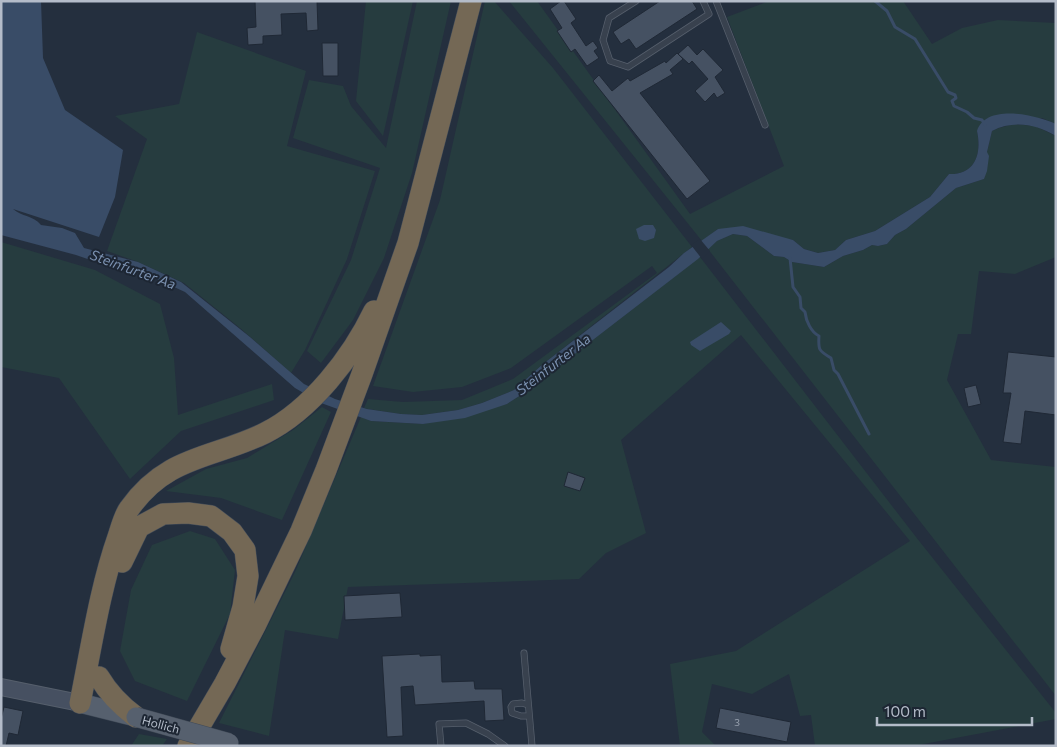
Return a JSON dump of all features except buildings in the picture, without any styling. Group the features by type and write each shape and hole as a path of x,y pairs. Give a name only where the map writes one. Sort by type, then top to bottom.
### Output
{"highway":[{"path":"188,746 256,624 301,531 338,438 408,244 471,1"},
{"path":"80,703 110,559 128,510 151,483 173,468 192,459 240,444 266,432 287,420 317,392 346,360 372,316 408,244"},
{"path":"176,746 231,649 284,545 316,475 338,438"},
{"path":"80,703 92,693 99,677 122,560 139,527 164,514 188,513 211,516 232,532 245,550 248,576 243,607 231,649"},
{"path":"99,677 108,693 136,717"}],"main road":[{"path":"1,687 80,703"},
{"name":"Hollich","path":"80,703 235,745"}],"lane":[{"path":"636,1 609,18 603,40 610,61 628,67 709,14 703,1"},
{"path":"716,1 765,125"},
{"path":"524,654 532,746"},
{"path":"528,705 513,704 511,710 512,713 517,715 529,716"},
{"path":"441,746 439,724 466,723 488,734 505,746"}],"green space":[{"path":"366,1 413,1 383,136 356,101"},
{"path":"417,1 451,1 412,173 384,258 353,320 321,363 307,351 351,260 380,168 293,138 309,80 343,86 351,106 386,148"},
{"path":"485,1 494,1 553,68 692,247 543,364 514,390 458,410 422,415 401,414 364,408 368,399 403,402 462,400 513,379 657,273 652,266 511,368 462,387 413,392 373,386 440,200"},
{"path":"509,1 537,1 690,214 784,166 727,17 769,1 903,1 932,44 962,28 998,20 1056,23 1056,124 1042,118 977,131 977,155 971,167 965,171 949,174 930,197 875,231 846,240 835,250 818,253 804,249 793,240 718,229 702,241"},
{"path":"197,32 306,71 287,146 375,171 347,259 305,350 291,373 240,328 184,283 138,262 107,251 147,139 115,116 179,104"},
{"path":"1014,124 1035,126 1056,136 1056,257 1015,274 979,271 971,334 958,334 947,380 991,460 1056,467 1056,696 708,249 717,241 733,234 747,236 774,256 784,257 792,262 824,267 843,256 872,245 887,244 895,235 906,229 956,188 984,179 992,131"},
{"path":"1,242 95,270 160,304 174,358 178,415 272,384 274,400 181,431 130,479 59,378 1,367"},
{"path":"700,257 916,537 1056,713 1056,719 913,746 815,746 811,715 800,716 789,674 752,694 712,684 702,732 716,746 680,746 670,664 736,651 910,541 741,335 621,440 646,533 606,553 579,579 348,587 338,639 285,630 269,736 219,723 295,572 361,417 371,421 423,424 507,404 524,393"},
{"path":"322,407 331,412 282,520 221,498 166,491 206,469 247,458 293,430"},
{"path":"190,531 215,539 235,570 230,614 187,701 135,681 120,651 131,590 152,545"},
{"path":"139,734 167,739 162,746 131,746"}],"water":[{"name":"Steinfurter Aa","path":"1,1 41,1 43,58 65,110 123,150 115,197 99,237 13,209 35,219 41,225 62,228 75,233 84,248 138,262 181,282 250,337 304,384 335,399 367,409 401,414 422,415 458,410 514,390 543,364 669,267 684,253 718,229 743,226 793,240 804,249 818,253 835,250 846,240 875,231 930,197 949,174 965,171 971,167 977,155 977,131 982,122 990,117 1012,114 1036,117 1056,124 1056,136 1041,129 1024,125 1008,125 992,131 987,152 989,156 987,171 984,179 956,188 906,229 895,235 887,244 872,245 843,256 824,267 792,262 784,257 774,256 747,236 733,234 717,241 698,259 524,393 507,404 465,418 423,424 371,421 321,403 295,388 185,292 150,276 122,267 105,265 76,255 1,235"},
{"path":"644,225 653,225 656,230 654,238 645,241 639,239 636,229"},
{"path":"721,322 731,331 729,334 700,351 691,345 690,342"}],"pier":[{"path":"700,239 710,251 702,259 691,245"}],"waterway":[{"path":"875,1 887,11 895,27 915,39 948,92 955,95 956,98 952,101 954,106 967,112 974,118 982,120 985,125"},
{"path":"790,258 793,287 800,297 801,308 805,312 811,329 819,336 820,350 831,358 834,370 838,374 869,434"}]}
